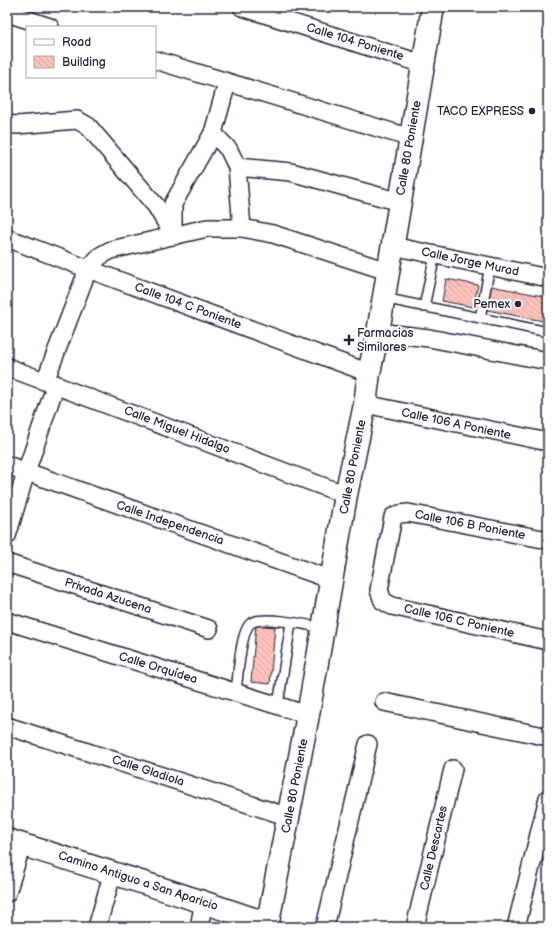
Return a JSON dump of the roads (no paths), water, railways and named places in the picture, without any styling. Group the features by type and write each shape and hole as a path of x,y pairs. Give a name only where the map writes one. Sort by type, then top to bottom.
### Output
{"street":[{"name":"Calle 104 Poniente","path":"242,7 423,64"},
{"name":"Calle 80 Poniente","path":"271,926 346,495 378,332 387,271 433,7"},
{"path":"7,13 47,26"},
{"path":"156,60 411,138"},
{"path":"174,236 173,204 213,133 227,83"},
{"path":"7,124 17,125 77,120 88,126 156,206 174,236"},
{"path":"213,133 229,150 237,167 242,228"},
{"path":"237,167 291,172 400,202"},
{"path":"7,536 50,383 88,269 100,256 111,250 207,228 242,228 273,234 387,271"},
{"name":"Calle 104 C Poniente","path":"7,238 369,373"},
{"name":"Calle Jorge Murad","path":"392,246 548,278"},
{"path":"378,332 429,338 548,362"},
{"name":"Calle Miguel Hidalgo","path":"7,366 346,495"},
{"name":"Calle 106 A Poniente","path":"365,404 548,442"},
{"name":"Calle Independencia","path":"7,465 332,580"},
{"name":"Calle 106 B Poniente","path":"379,590 393,517 400,514 408,513 548,540"},
{"name":"Privada Azucena","path":"7,563 209,629"},
{"name":"Calle 106 C Poniente","path":"379,590 383,602 392,606 548,641"},
{"name":"Calle Orquídea","path":"7,621 308,715"},
{"path":"384,702 548,737"},
{"name":"Calle Gladiola","path":"7,726 289,817"},
{"path":"326,927 368,744"},
{"name":"Calle Descartes","path":"415,927 453,768"},
{"path":"516,927 548,798"},
{"path":"7,893 14,842"},
{"name":"Camino Antiguo a San Aparicio","path":"14,842 204,902 271,926"},
{"path":"97,927 112,872"},
{"path":"199,927 204,902"}],"lane":[{"path":"424,306 435,255"},
{"path":"480,318 490,266"},
{"path":"383,298 548,332"},
{"path":"236,692 242,641 245,629 251,623 267,619 324,628"},
{"path":"278,705 291,623"}],"place":[{"name":"TACO EXPRESS","path":"532,111"},
{"name":"Pemex","path":"518,304"},
{"name":"Farmacias Similares","path":"349,340"}]}
